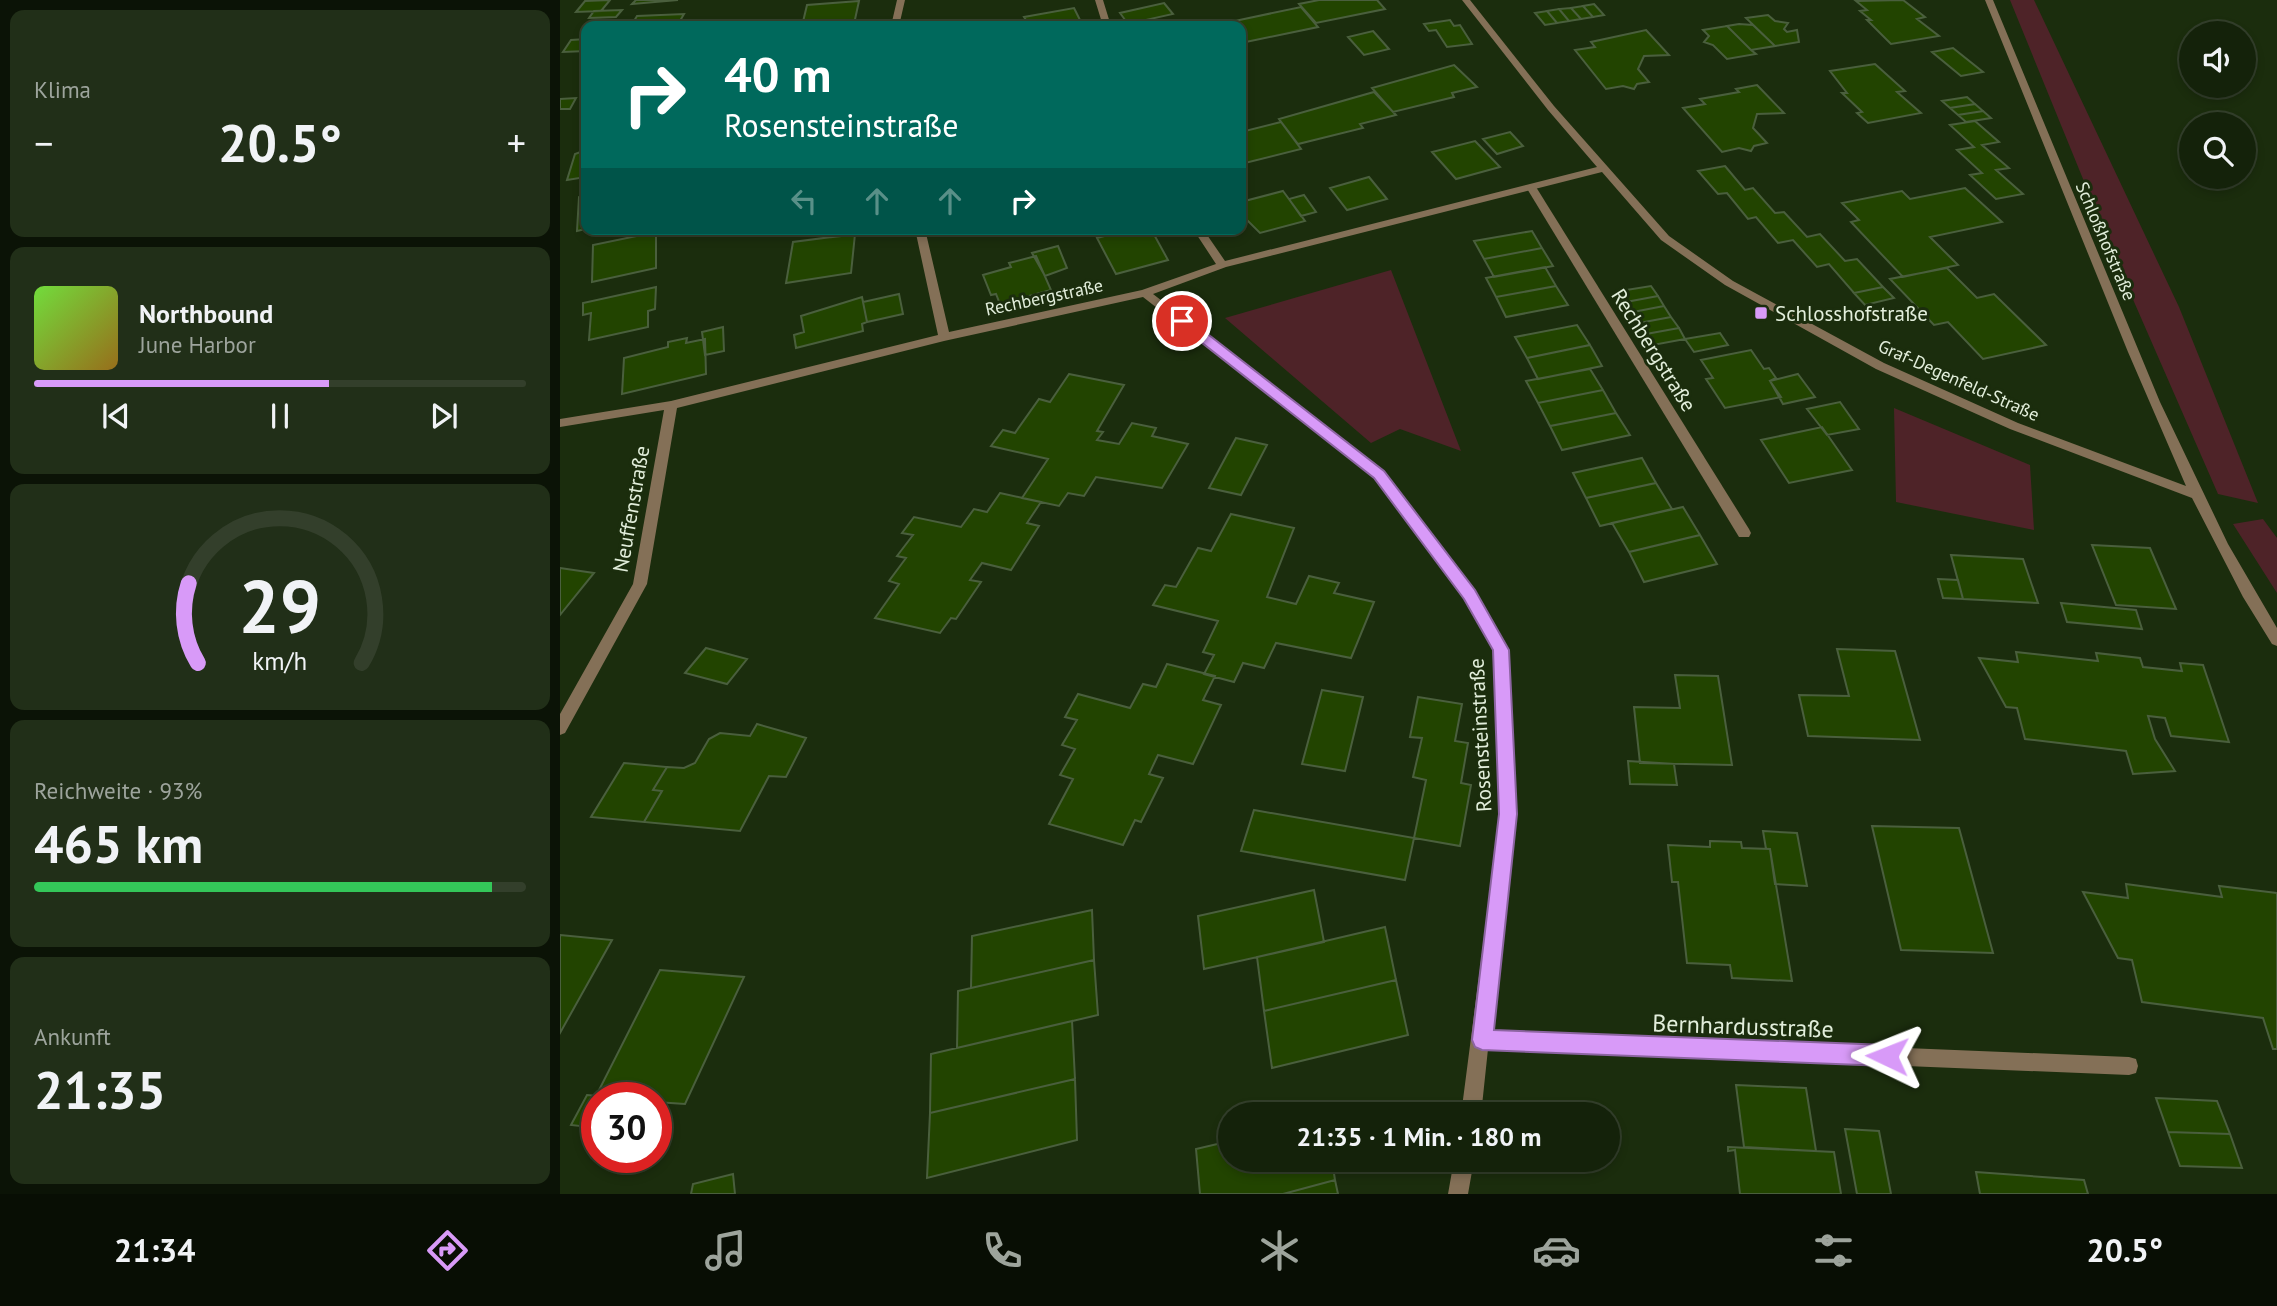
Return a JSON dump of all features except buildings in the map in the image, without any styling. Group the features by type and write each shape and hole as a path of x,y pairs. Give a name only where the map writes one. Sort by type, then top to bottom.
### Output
{"street":[{"path":"897,21 904,0"},
{"path":"1099,0 1105,21"},
{"name":"Graf-Degenfeld-Straße","path":"1466,0 1551,108 1665,238 1729,283 1880,366 2014,426 2193,494"},
{"name":"Schloßhofstraße","path":"1989,0 2018,79 2193,494 2245,592 2277,640"},
{"name":"Rechbergstraße","path":"560,422 671,405 944,337 1145,293 1222,265 1605,168"},
{"name":"Rechbergstraße","path":"1531,187 1744,533"},
{"path":"921,235 944,337"},
{"path":"1202,235 1222,265"},
{"name":"Rosensteinstraße","path":"1145,293 1379,475 1470,594 1501,650 1508,814 1473,1102"},
{"name":"Neuffenstraße","path":"560,728 640,584 671,405"},
{"name":"Bernhardusstraße","path":"1482,1040 2129,1066"},
{"path":"1458,1194 1462,1172"}],"shaded area":[{"path":"2010,0 2034,0 2179,307 2258,503 2218,494 2121,272"},
{"path":"1391,270 1461,451 1400,429 1371,443 1225,318"},
{"path":"1894,408 2030,465 2034,530 1896,502"},
{"path":"2263,519 2277,538 2277,593 2233,524"}],"place":[{"name":"Schlosshofstraße","path":"1761,313"}],"route":[{"path":"1182,321 1379,475 1470,594 1501,650 1508,814 1482,1040 1887,1056"}]}
